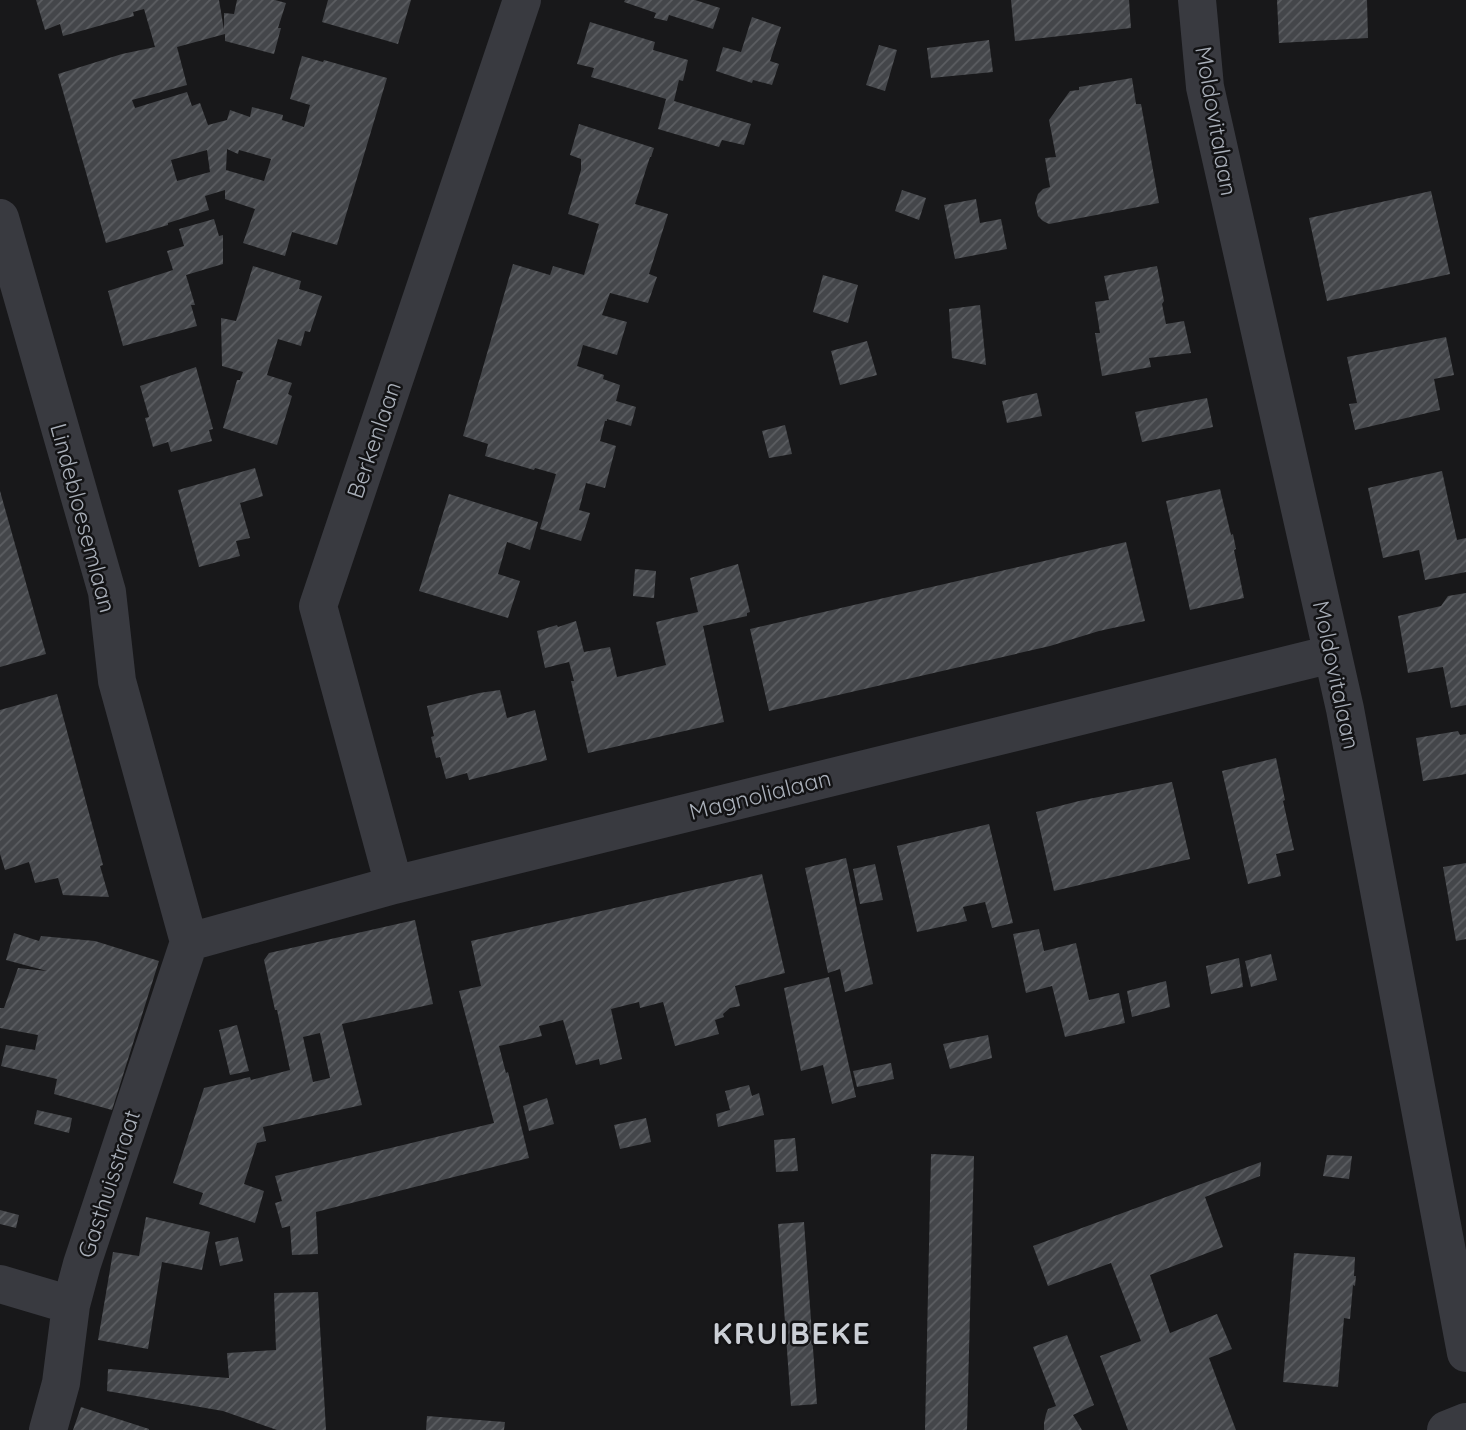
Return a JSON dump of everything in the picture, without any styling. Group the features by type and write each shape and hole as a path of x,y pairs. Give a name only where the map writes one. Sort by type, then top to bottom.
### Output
{"street":[{"name":"Berkenlaan","path":"394,886 318,606 522,0"},
{"name":"Moldovitalaan","path":"1198,0 1205,87 1345,709 1466,1353"},
{"name":"Lindebloesemlaan","path":"0,218 107,592 117,681 189,942"},
{"name":"Magnolialaan","path":"189,942 394,886 1332,654"},
{"name":"Gasthuisstraat","path":"48,1430 61,1383 71,1304 82,1264 189,942"},
{"path":"0,1284 71,1304"},
{"path":"1446,1430 1466,1422"}],"building":[{"path":"36,0 219,0 224,30 224,13 234,14 237,0 275,0 286,3 274,54 225,41 225,34 177,47 187,85 132,100 135,108 187,92 192,106 200,103 208,125 227,120 230,110 250,117 252,107 283,115 282,120 304,127 310,105 290,99 302,56 387,78 337,245 292,232 285,256 243,243 255,209 225,199 225,190 205,196 209,210 106,243 58,74 122,54 155,47 144,9 133,12 134,16 63,36 60,24 45,30","holes":["227,149 238,154 239,150 271,159 264,181 226,170","207,150 210,172 177,181 171,160"]},
{"path":"328,0 411,0 398,44 322,22"},
{"path":"695,0 720,8 713,29 669,15 667,21 654,18 656,13 624,2"},
{"path":"1011,0 1129,0 1131,28 1015,41"},
{"path":"1277,0 1367,0 1368,38 1279,43"},
{"path":"752,17 781,27 770,61 779,64 772,85 753,80 752,83 716,71 723,47 741,52"},
{"path":"590,22 655,42 653,50 688,60 674,101 751,124 744,145 722,140 719,147 658,129 666,99 591,77 594,68 577,64"},
{"path":"989,40 993,72 931,78 927,48"},
{"path":"879,45 897,50 885,91 866,85"},
{"path":"1132,78 1136,104 1141,104 1159,203 1049,224 1043,221 1038,216 1035,203 1038,194 1050,187 1045,158 1056,157 1049,120 1070,91"},
{"path":"579,124 654,148 635,204 668,214 649,274 657,277 648,303 610,293 602,315 627,322 617,355 583,345 577,366 604,375 603,379 620,385 616,401 636,407 631,426 607,419 605,421 600,441 616,446 605,488 586,483 579,510 590,513 581,541 540,529 556,474 485,456 488,444 463,436 513,264 550,275 553,266 584,275 599,224 568,214 581,170 581,159 570,155"},
{"path":"902,190 926,198 919,220 895,211"},
{"path":"1431,191 1450,274 1327,301 1309,218"},
{"path":"976,199 980,223 1001,219 1007,249 955,259 944,205"},
{"path":"214,219 219,236 223,235 223,264 186,275 195,305 191,305 197,326 123,346 108,291 173,270 167,251 184,246 179,229"},
{"path":"253,266 301,281 299,289 322,296 310,332 305,331 301,346 278,339 267,375 292,383 288,394 292,396 277,445 223,428 237,380 240,380 243,372 222,366 221,318 236,321"},
{"path":"1157,266 1166,324 1184,321 1191,353 1149,358 1151,367 1102,376 1095,333 1100,333 1095,302 1109,300 1104,276"},
{"path":"823,275 858,285 848,323 813,312"},
{"path":"980,305 986,365 952,358 949,309"},
{"path":"1446,337 1454,375 1434,379 1440,410 1355,430 1349,404 1357,403 1347,357"},
{"path":"867,341 877,375 840,385 831,351"},
{"path":"196,367 213,429 209,430 212,441 171,452 168,442 153,447 145,418 149,417 140,386"},
{"path":"1037,393 1042,416 1007,423 1002,401"},
{"path":"1207,398 1213,427 1142,442 1135,412"},
{"path":"785,425 792,454 769,458 762,431"},
{"path":"255,468 263,496 240,503 250,538 236,541 240,556 199,567 178,490"},
{"path":"1442,471 1457,540 1466,538 1466,572 1425,580 1419,550 1383,558 1368,488"},
{"path":"1220,489 1231,535 1233,534 1244,598 1190,610 1166,501"},
{"path":"0,491 46,654 0,667"},
{"path":"449,494 538,522 530,550 507,542 498,574 520,581 508,618 419,591"},
{"path":"1126,542 1145,621 1050,646 769,711 750,629"},
{"path":"738,564 750,612 747,616 703,626 724,722 588,753 569,662 545,668 537,631 576,621 584,652 610,647 617,677 666,665 656,622 698,612 690,578"},
{"path":"635,569 656,571 654,598 633,596"},
{"path":"1466,593 1466,705 1451,708 1443,667 1408,673 1398,616 1441,606 1448,596"},
{"path":"500,690 507,718 535,710 547,760 469,780 467,773 446,779 440,757 436,758 427,706"},
{"path":"57,694 103,865 100,866 109,897 63,895 58,878 35,883 29,862 5,870 0,854 0,710"},
{"path":"1458,731 1460,735 1466,734 1466,774 1423,781 1416,738"},
{"path":"1276,758 1294,850 1276,854 1281,876 1248,884 1222,771"},
{"path":"1172,782 1190,859 1054,891 1036,812"},
{"path":"989,824 1013,923 992,928 985,902 963,907 967,921 917,932 897,846"},
{"path":"846,858 873,984 845,992 840,969 828,973 805,868"},
{"path":"1466,863 1466,939 1456,941 1443,867"},
{"path":"875,864 883,900 860,904 853,869"},
{"path":"762,874 785,973 735,986 740,1006 730,1008 723,1014 724,1017 715,1020 719,1034 675,1046 663,1002 640,1008 639,1002 611,1009 622,1059 600,1065 599,1059 576,1065 563,1020 539,1026 542,1036 499,1046 529,1158 316,1212 318,1254 292,1255 290,1226 282,1228 275,1203 282,1201 275,1176 494,1123 459,991 481,986 471,941"},
{"path":"415,920 433,1004 342,1024 362,1105 263,1127 266,1141 257,1143 244,1184 264,1191 255,1223 199,1204 203,1193 173,1183 204,1088 290,1070 264,960 269,953","holes":["320,1033 330,1078 313,1082 303,1037"]},
{"path":"1039,929 1044,951 1076,943 1089,1000 1119,993 1125,1023 1065,1037 1052,986 1026,993 1013,934"},
{"path":"14,933 39,941 41,936 95,941 159,961 112,1110 54,1094 57,1079 1,1066 6,1045 35,1050 38,1035 0,1028 0,1008 4,1008 18,968 47,971 6,960"},
{"path":"1271,954 1277,980 1251,987 1245,961"},
{"path":"1239,958 1243,987 1211,994 1206,966"},
{"path":"829,977 856,1097 832,1104 823,1065 801,1071 784,988"},
{"path":"1166,981 1170,1007 1132,1017 1127,991"},
{"path":"237,1025 249,1071 230,1075 219,1030"},
{"path":"988,1035 992,1058 950,1069 943,1044"},
{"path":"891,1063 894,1079 857,1087 853,1071"},
{"path":"749,1085 752,1096 759,1093 764,1115 718,1127 716,1114 730,1110 725,1091"},
{"path":"547,1098 554,1124 529,1131 523,1106"},
{"path":"37,1110 72,1118 69,1133 34,1124"},
{"path":"646,1118 651,1142 620,1149 614,1125"},
{"path":"795,1138 798,1171 776,1172 774,1140"},
{"path":"931,1154 974,1156 967,1430 925,1430"},
{"path":"1327,1155 1352,1156 1349,1179 1323,1176"},
{"path":"1261,1162 1260,1176 1205,1197 1223,1247 1150,1275 1170,1333 1217,1314 1232,1349 1209,1358 1236,1430 1128,1430 1100,1356 1141,1341 1111,1263 1048,1286 1033,1246"},
{"path":"0,1210 19,1215 16,1228 0,1224"},
{"path":"146,1217 210,1232 202,1270 162,1262 148,1349 98,1340 113,1252 139,1256"},
{"path":"804,1222 817,1404 791,1406 778,1224"},
{"path":"238,1237 243,1261 220,1266 215,1242"},
{"path":"1294,1253 1355,1257 1355,1286 1353,1285 1350,1319 1344,1318 1338,1387 1283,1382"},
{"path":"318,1292 326,1430 277,1430 223,1411 107,1391 108,1369 229,1378 227,1353 276,1350 274,1293"},
{"path":"1067,1335 1094,1405 1073,1415 1082,1430 1044,1430 1048,1409 1056,1406 1033,1347"},
{"path":"81,1407 149,1429 149,1430 73,1430"},
{"path":"427,1416 505,1422 504,1430 426,1430"}],"district":[{"name":"KRUIBEKE","path":"792,1334"}]}
